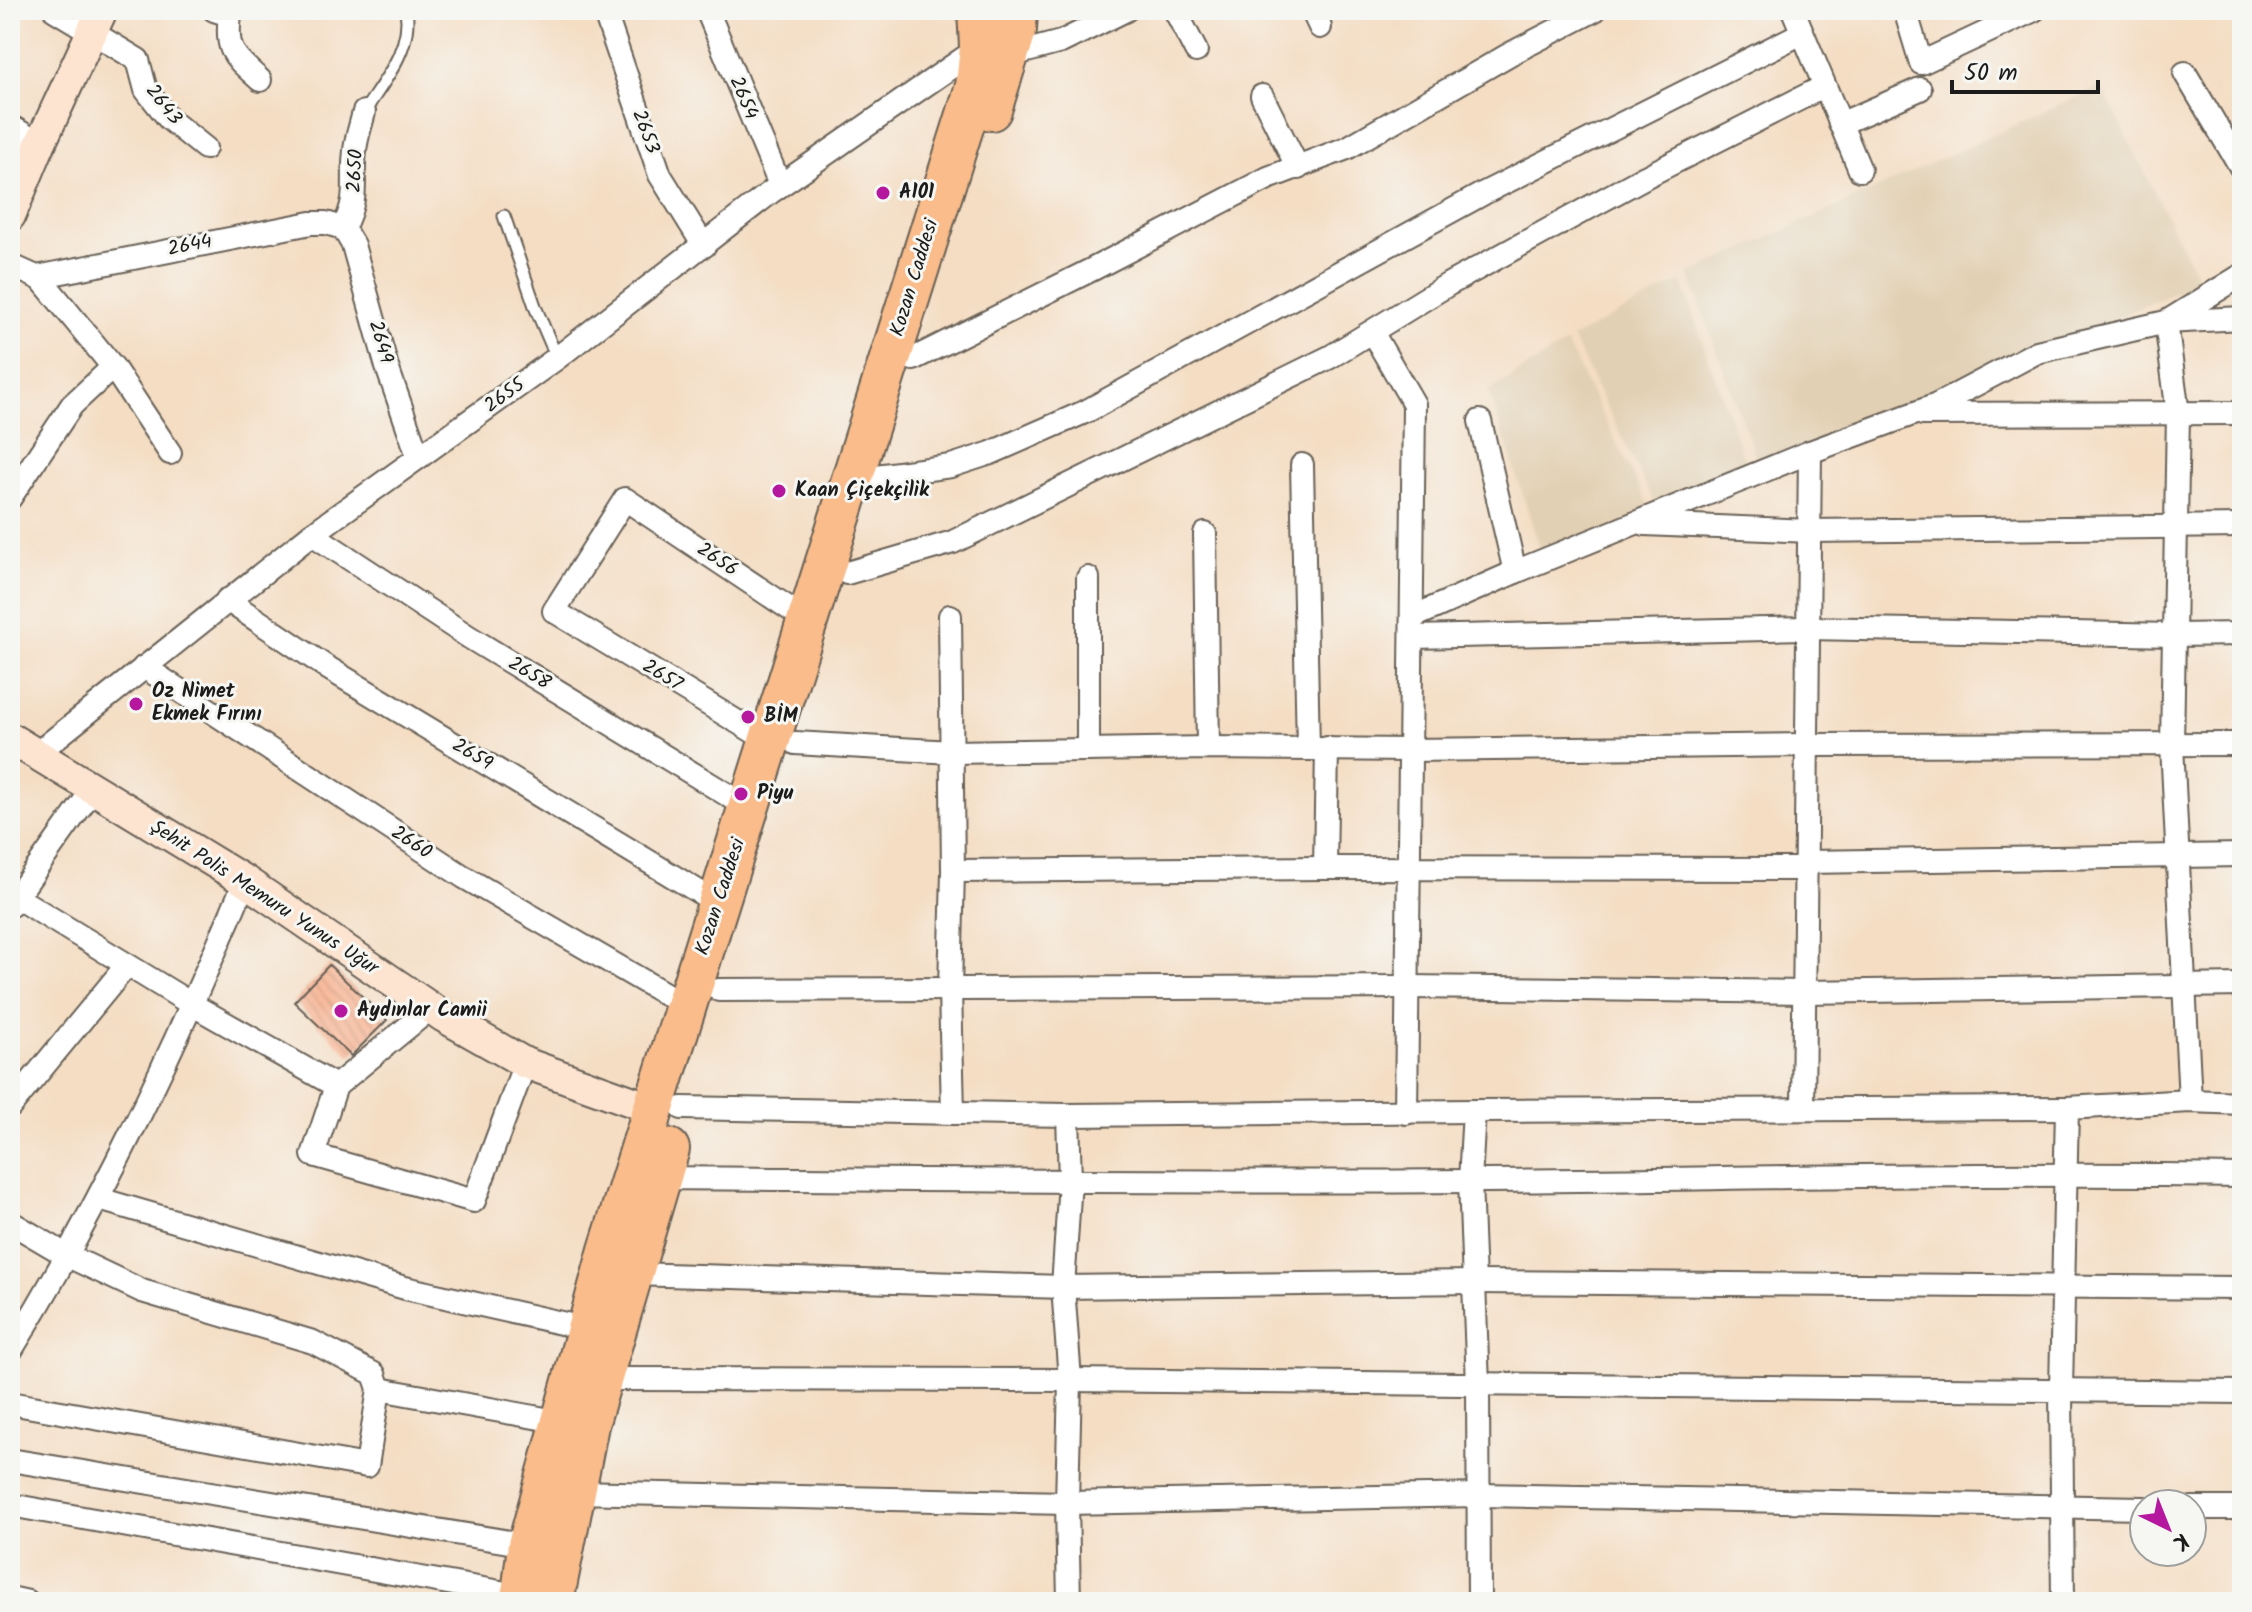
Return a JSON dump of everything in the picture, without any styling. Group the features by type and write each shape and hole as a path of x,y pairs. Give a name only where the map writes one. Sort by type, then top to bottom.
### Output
{"highway":[{"name":"Kozan Caddesi","path":"989,38 1016,30 1017,10"},
{"name":"Kozan Caddesi","path":"542,1601 528,1545 609,1250 668,1109 782,742 847,573 913,359 989,38"},
{"name":"Kozan Caddesi","path":"702,998 719,904 749,808 782,742 808,621 989,38"},
{"name":"Kozan Caddesi","path":"542,1601 575,1492 588,1425 660,1178 668,1109"}],"main road":[{"path":"10,216 97,20"},
{"name":"Şehit Polis Memuru Yunus Uğur","path":"10,738 245,881 431,1008 525,1063 668,1109"}],"street":[{"name":"2643","path":"55,10 97,20 138,60 146,90 169,119 205,148"},
{"path":"214,10 230,15 227,41 240,62 260,80"},
{"name":"2653","path":"604,10 660,175 704,246"},
{"name":"2654","path":"707,10 780,185"},
{"name":"2655","path":"36,754 312,534 557,358 780,185 989,38 1061,42 1126,10"},
{"path":"1175,10 1196,51"},
{"path":"913,359 1268,178 1347,148 1510,54 1595,10"},
{"path":"1793,10 1860,170"},
{"path":"1905,10 1921,63 2034,10"},
{"path":"876,476 951,466 991,453 1087,411 1484,193 1802,33"},
{"path":"2185,73 2242,169"},
{"path":"847,573 953,542 1330,357 1449,284 1645,177 1823,87"},
{"path":"1840,124 1920,89"},
{"path":"1262,96 1298,168"},
{"name":"2650","path":"343,228 353,208 356,184 354,152 364,112"},
{"path":"10,126 40,144"},
{"name":"2644","path":"37,277 311,223 343,228"},
{"name":"2649","path":"343,228 353,245 387,367 418,456"},
{"path":"10,265 41,279 113,367 170,453"},
{"path":"2166,322 2242,275"},
{"path":"1413,627 1515,572 1810,452 1937,405 2037,352 2166,322 2242,318"},
{"path":"2166,322 2178,414 2172,745 2190,1101"},
{"path":"1372,332 1414,404 1406,1113"},
{"path":"10,498 72,405 113,367"},
{"path":"1914,414 2242,413"},
{"path":"1480,421 1515,572"},
{"path":"1803,1109 1810,452"},
{"path":"1302,465 1325,868"},
{"name":"2656","path":"625,499 808,621"},
{"name":"2657","path":"625,499 554,611 782,742"},
{"path":"1636,524 1810,531 2242,526"},
{"name":"2658","path":"312,534 469,637 749,808"},
{"path":"1205,534 1208,748"},
{"path":"1088,578 1088,750"},
{"name":"2659","path":"227,600 328,668 719,904"},
{"path":"950,616 953,1113"},
{"path":"1413,627 2242,634"},
{"name":"2660","path":"144,667 464,877 702,998"},
{"path":"782,742 952,752 1208,748 1410,750 2242,744"},
{"path":"93,789 13,901 336,1086"},
{"path":"953,871 1806,866 2242,855"},
{"path":"13,1340 99,1199 193,1005 245,881"},
{"path":"10,1107 127,965"},
{"path":"702,998 950,989 1408,987 1805,992 2242,985"},
{"path":"431,1008 336,1086 313,1155 474,1201 525,1063"},
{"path":"668,1109 1068,1115 2067,1108 2190,1101 2242,1103"},
{"path":"2063,1602 2061,1390 2067,1108"},
{"path":"1474,1111 1470,1181 1478,1385 1479,1602"},
{"path":"1068,1115 1070,1181 1063,1287 1070,1380 1067,1503 1069,1602"},
{"path":"660,1178 1470,1181 2067,1174 2242,1176"},
{"path":"99,1199 405,1288 588,1329"},
{"path":"10,1222 66,1255 142,1291 313,1342 374,1374 379,1389 367,1466 10,1403"},
{"path":"632,1274 1063,1287 1475,1282 2242,1288"},
{"path":"602,1379 1070,1380 2242,1392"},
{"path":"379,1389 562,1422"},
{"path":"10,1460 528,1545"},
{"path":"575,1492 1067,1503 1480,1495 2128,1508"},
{"path":"10,1505 542,1601"},
{"path":"2208,1508 2242,1508"},
{"path":"10,1598 28,1602"}],"lane":[{"path":"364,112 404,45 406,10"},
{"path":"504,216 536,309 557,358"}],"shaded area":[{"path":"2101,86 2200,282 1760,469 1689,274"},
{"path":"1681,281 1747,468 1658,509 1572,338"},
{"path":"1566,343 1651,511 1542,554 1489,391"}],"building":[{"name":"Aydınlar Camii","path":"329,965 387,1020 351,1056 294,1002"}],"place":[{"name":"A101","path":"883,193"},
{"name":"Kaan Çiçekçilik","path":"779,491"},
{"name":"Oz Nimet Ekmek Fırını","path":"136,704"},
{"name":"BİM","path":"748,717"},
{"name":"Piyu","path":"741,794"},
{"name":"Aydınlar Camii","path":"341,1011"}]}
